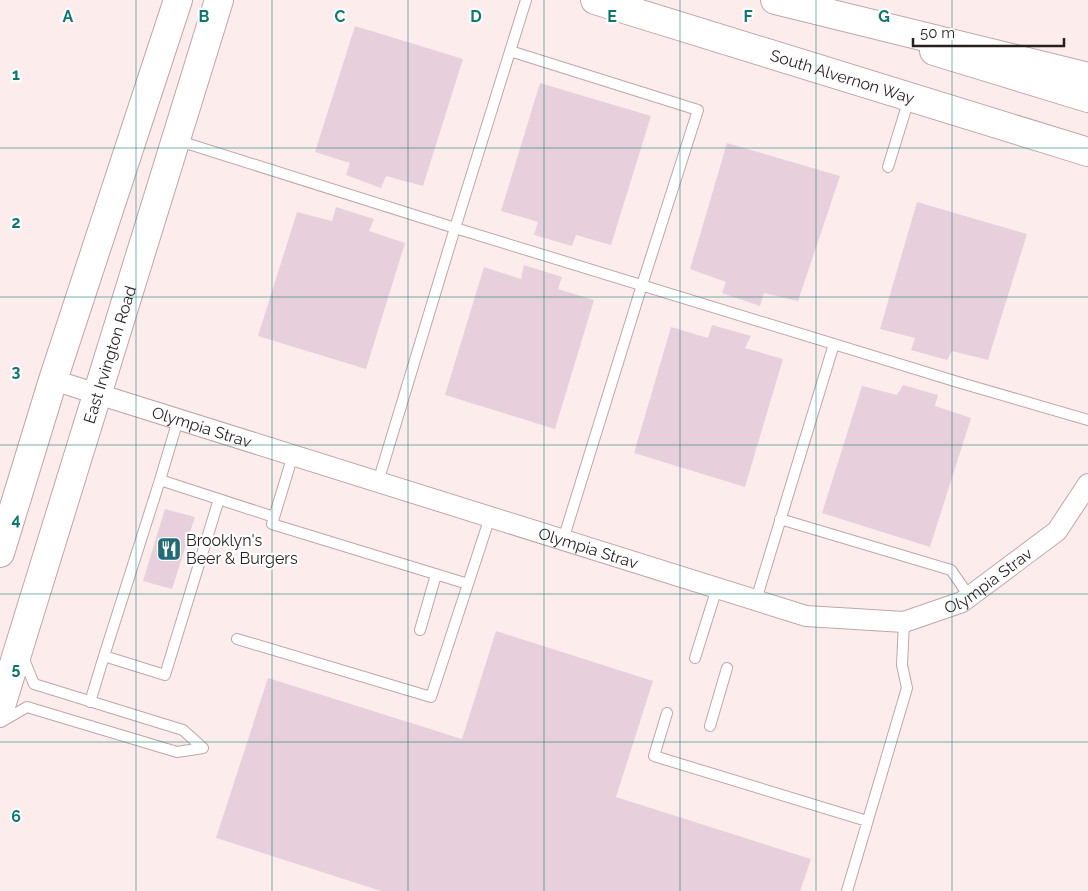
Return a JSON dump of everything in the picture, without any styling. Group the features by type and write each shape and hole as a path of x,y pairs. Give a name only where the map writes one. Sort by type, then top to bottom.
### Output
{"main road":[{"path":"0,553 53,380 178,0"},
{"name":"East Irvington Road","path":"0,709 219,0"},
{"name":"South Alvernon Way","path":"595,0 1088,152"},
{"path":"768,0 1088,98"},
{"path":"775,0 1088,77"}],"street":[{"name":"Olympia Strav","path":"53,380 806,616 904,622 962,602 1058,531 1088,484"}],"lane":[{"path":"378,482 526,0"},
{"path":"510,51 698,110 563,540"},
{"path":"888,168 910,97"},
{"path":"175,140 455,228 1088,420"},
{"path":"756,600 834,344"},
{"path":"90,702 178,420"},
{"path":"293,456 272,524 468,584"},
{"path":"160,480 274,517"},
{"path":"104,656 165,675 219,499"},
{"path":"237,639 432,697 490,517"},
{"path":"780,519 952,570 969,596"},
{"path":"420,630 436,575"},
{"path":"695,658 716,588"},
{"path":"847,891 907,688 902,665 904,622"},
{"path":"0,722 27,707 177,752 203,748 183,730 34,684 19,648"},
{"path":"710,726 727,668"},
{"path":"667,713 654,756 867,821"}],"building":[{"path":"355,26 463,59 423,186 386,176 381,188 346,175 350,163 315,152"},
{"path":"540,83 651,116 611,245 576,235 572,246 534,235 538,222 501,211"},
{"path":"727,143 840,176 798,301 764,293 760,306 722,293 726,282 690,269"},
{"path":"917,202 1027,234 988,360 952,351 947,360 911,350 915,338 880,329"},
{"path":"336,207 374,219 369,231 405,243 366,369 258,336 297,212 332,221"},
{"path":"524,265 562,277 558,289 594,300 555,429 445,395 484,267 521,279"},
{"path":"712,325 751,336 745,348 783,359 745,487 634,453 671,327 708,338"},
{"path":"903,385 938,395 935,406 971,418 930,547 822,513 862,386 897,395"},
{"name":"Brooklyn's Beer & Burgers","path":"165,509 195,517 172,589 143,581"},
{"path":"496,631 653,681 616,797 811,859 800,891 381,891 216,838 268,678 462,739"}],"place":[{"name":"Brooklyn's Beer & Burgers","path":"169,549"}]}
